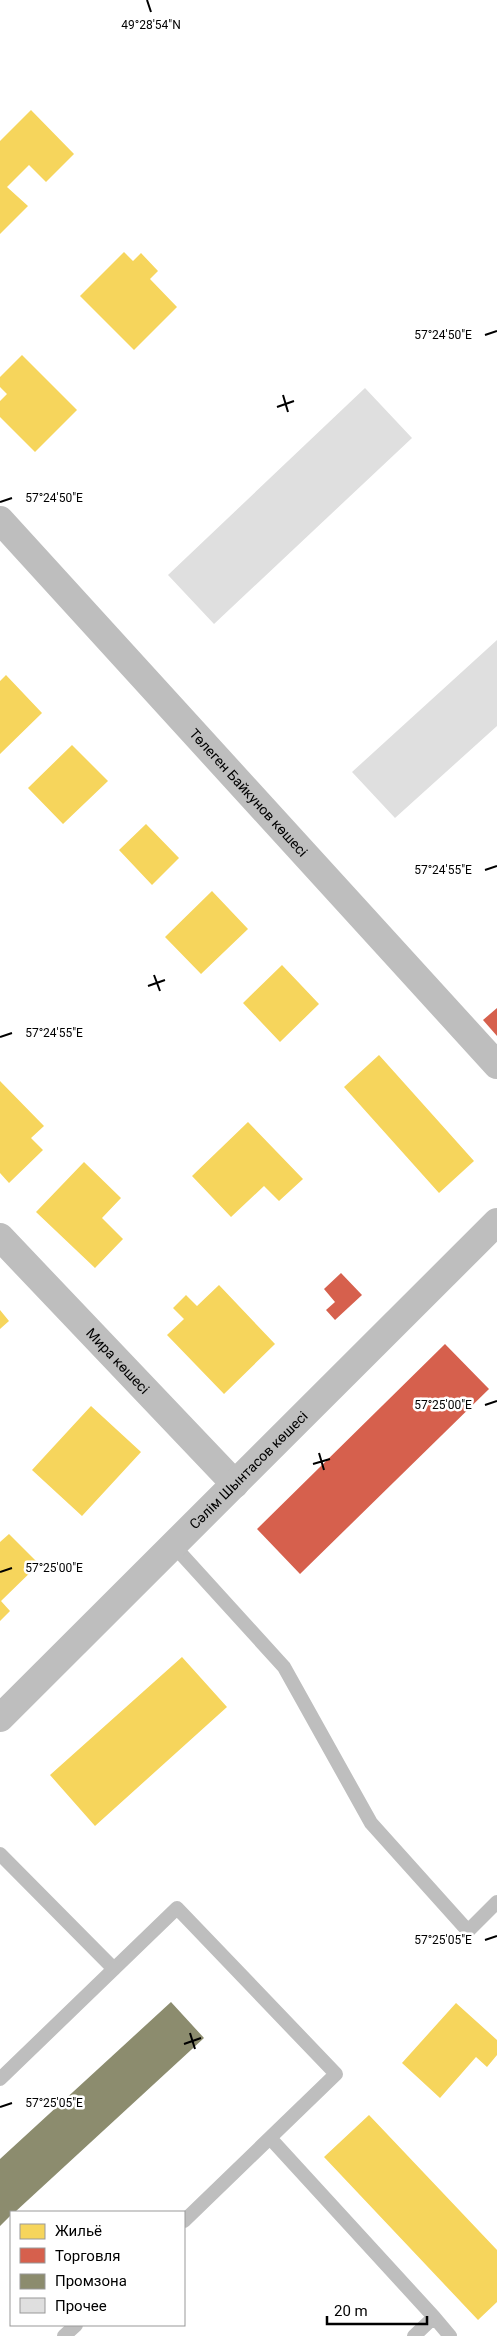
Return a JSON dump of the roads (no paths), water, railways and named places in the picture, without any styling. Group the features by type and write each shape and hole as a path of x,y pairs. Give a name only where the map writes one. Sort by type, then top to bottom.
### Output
{"street":[{"name":"Төлеген Байкунов көшесі","path":"0,520 497,1065"},
{"name":"Сәлім Шынтасов көшесі","path":"0,1718 497,1222"},
{"name":"Мира көшесі","path":"0,1237 235,1484"}],"lane":[{"path":"174,1546 284,1667 371,1823 468,1931 497,1902"},
{"path":"0,1854 114,1969"},
{"path":"0,2079 177,1908 336,2074 185,2220"},
{"path":"270,2138 450,2336"},
{"path":"414,2336 434,2317"},
{"path":"64,2336 75,2326"}]}
